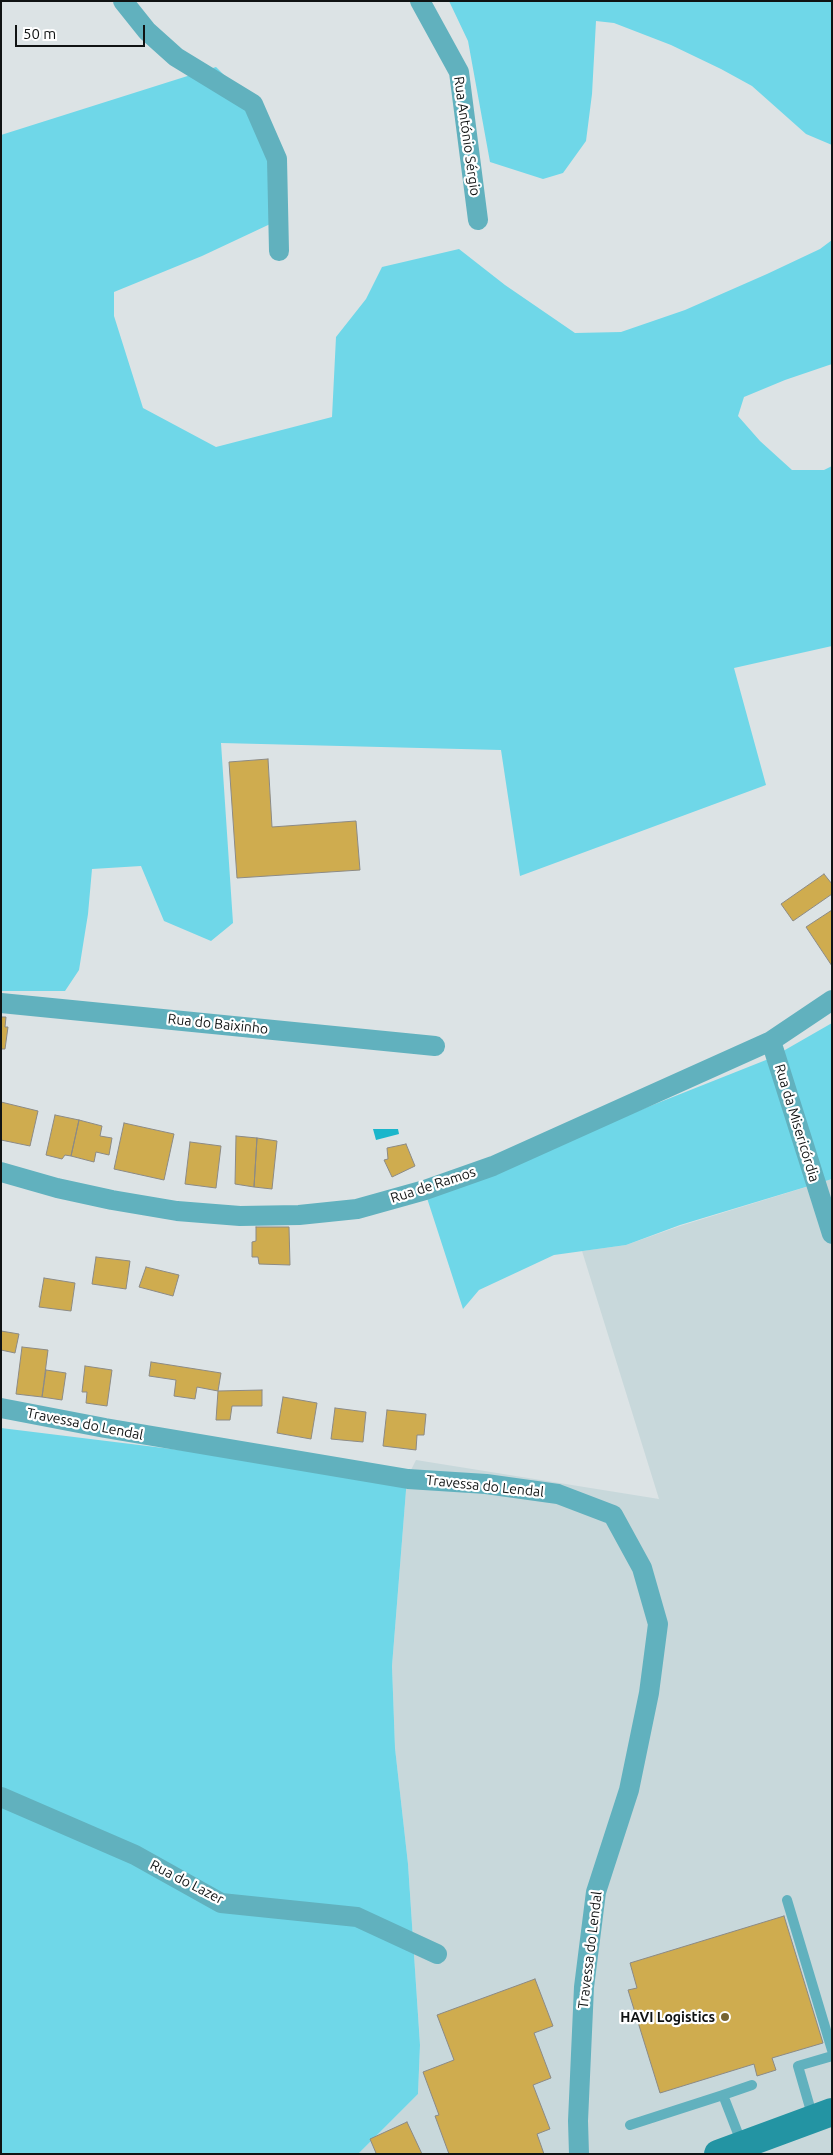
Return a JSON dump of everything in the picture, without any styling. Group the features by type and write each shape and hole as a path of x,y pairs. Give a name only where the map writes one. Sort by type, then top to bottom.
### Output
{"street":[{"path":"123,1 147,31 176,57 253,104 278,159 279,251"},
{"name":"Rua António Sérgio","path":"420,1 459,72 478,220"},
{"name":"Rua de Ramos","path":"1,1172 112,1200 177,1211 240,1216 269,1216 357,1209 426,1190 493,1166 771,1041 832,1000"},
{"name":"Rua do Baixinho","path":"1,1003 435,1046"},
{"name":"Rua da Misericórdia","path":"771,1041 832,1234"},
{"name":"Travessa do Lendal","path":"1,1408 105,1428 408,1479 486,1484 558,1494 612,1515 642,1568 658,1624 650,1693 629,1790 596,1892 584,1987 578,2121 579,2154"},
{"name":"Rua do Lazer","path":"1,1797 134,1855 221,1903 357,1917 437,1954"},
{"path":"730,2149 822,2116"}],"lane":[{"path":"786,1900 832,2050"},
{"path":"822,2116 798,2066 832,2056"},
{"path":"630,2125 752,2085"},
{"path":"723,2095 730,2149"}],"shaded area":[{"path":"449,1 832,1 832,145 806,134 752,86 721,69 671,45 614,23 596,21 592,94 586,141 563,173 543,179 490,162 468,41"},
{"path":"216,67 248,99 266,128 283,218 202,256 114,292 114,316 143,408 216,447 332,417 336,337 366,299 382,267 459,249 505,285 575,333 621,332 685,310 820,249 832,240 832,364 785,380 744,397 738,416 760,441 792,470 824,470 832,466 832,646 734,668 766,785 520,876 501,750 221,743 233,923 211,941 164,921 141,866 92,869 88,914 79,970 65,991 1,991 1,135"},
{"path":"832,1023 832,1179 680,1225 626,1245 554,1255 479,1290 463,1309 426,1195 771,1058"},
{"path":"373,1129 398,1129 399,1134 376,1140"},
{"path":"832,1179 832,2154 358,2154 418,2094 420,2045 408,1864 395,1748 392,1666 407,1478 416,1460 659,1499 582,1251 626,1245 680,1226"},
{"path":"1,1428 407,1478 392,1666 395,1748 408,1864 420,2045 418,2094 359,2153 1,2154"}],"building":[{"path":"268,759 272,827 356,821 360,870 237,878 229,762"},
{"path":"824,874 832,884 832,894 793,921 781,904"},
{"path":"832,910 832,966 806,927"},
{"path":"1,1017 6,1017 5,1027 8,1027 5,1049 1,1049"},
{"path":"1,1102 38,1111 30,1146 1,1140"},
{"path":"55,1115 79,1120 71,1156 65,1155 62,1159 46,1155"},
{"path":"79,1120 102,1126 100,1136 112,1138 109,1155 96,1152 94,1162 71,1156"},
{"path":"124,1123 174,1134 164,1180 114,1169"},
{"path":"236,1136 257,1138 254,1187 235,1184"},
{"path":"257,1138 277,1141 272,1189 254,1187"},
{"path":"190,1142 221,1146 216,1188 185,1184"},
{"path":"406,1144 415,1166 392,1177 384,1160 388,1159 387,1148"},
{"path":"256,1227 289,1227 290,1265 259,1264 258,1257 252,1257 252,1242 256,1241"},
{"path":"96,1257 130,1261 126,1289 92,1284"},
{"path":"146,1267 179,1275 173,1296 139,1287"},
{"path":"44,1278 75,1283 71,1311 39,1307"},
{"path":"1,1331 19,1334 15,1353 1,1350"},
{"path":"22,1347 48,1350 42,1397 16,1394"},
{"path":"151,1362 221,1373 218,1391 197,1387 195,1399 174,1396 176,1380 149,1376"},
{"path":"85,1366 112,1370 107,1406 86,1403 87,1392 82,1392"},
{"path":"46,1370 66,1373 62,1400 42,1397"},
{"path":"262,1390 262,1406 232,1406 230,1420 216,1420 218,1391"},
{"path":"283,1397 317,1403 311,1439 277,1433"},
{"path":"335,1408 366,1412 363,1442 331,1439"},
{"path":"387,1410 426,1414 424,1435 417,1435 416,1450 383,1446"},
{"name":"HAVI Logistics","path":"784,1916 823,2043 772,2058 776,2070 757,2076 754,2064 660,2093 628,1990 637,1988 630,1963"},
{"path":"535,1979 553,2026 534,2033 551,2078 533,2085 550,2129 537,2134 544,2154 449,2154 435,2116 439,2115 423,2072 454,2060 437,2015"},
{"path":"407,2122 422,2154 374,2154 376,2153 370,2139"}],"place":[{"name":"HAVI Logistics","path":"725,2017"}]}
